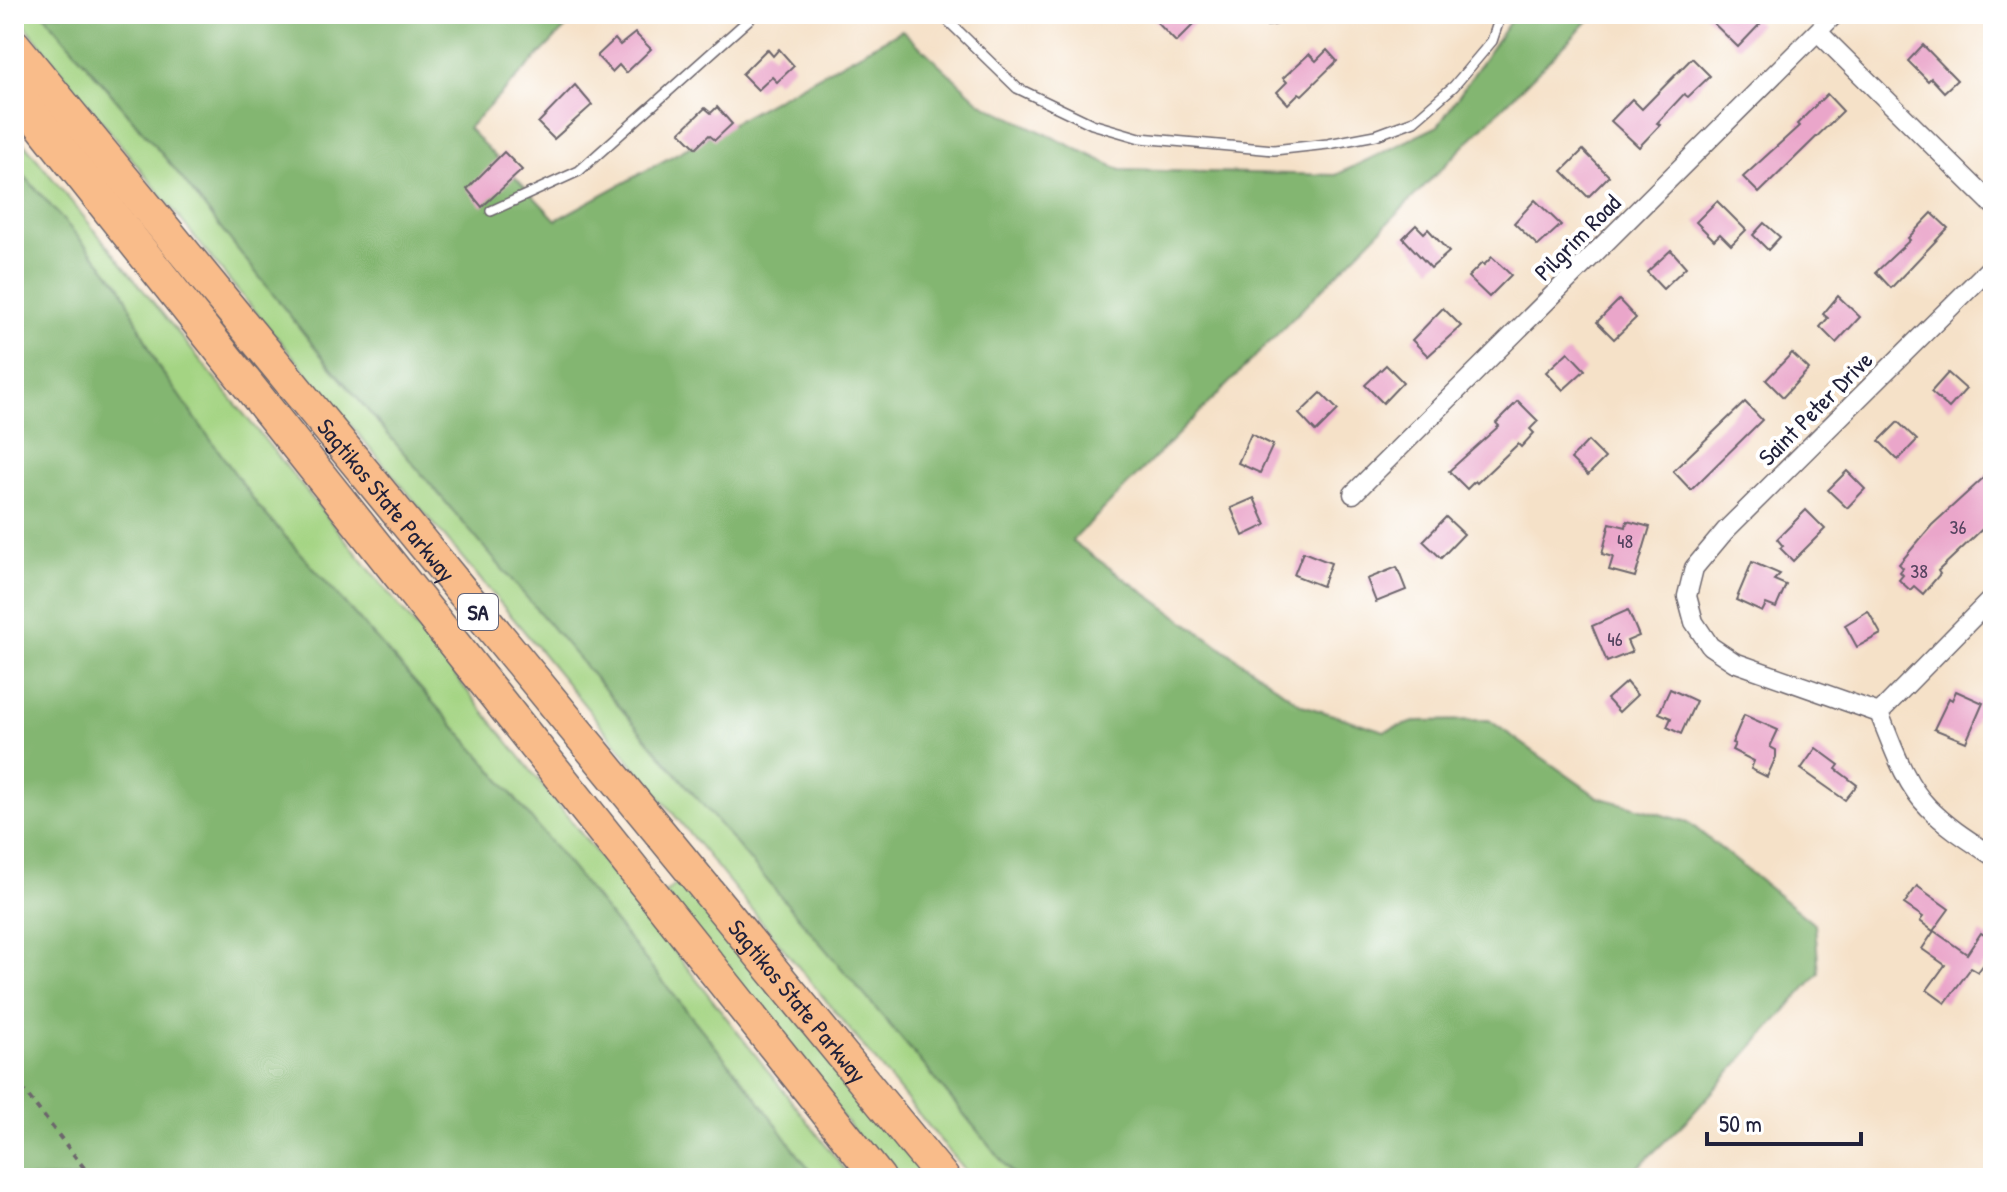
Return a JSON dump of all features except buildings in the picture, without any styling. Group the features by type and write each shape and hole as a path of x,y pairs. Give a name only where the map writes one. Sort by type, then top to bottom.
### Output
{"highway":[{"name":"Sagtikos State Parkway","path":"14,45 943,1178"},
{"name":"Sagtikos State Parkway","path":"14,91 879,1178"}],"street":[{"name":"Pilgrim Road","path":"1353,494 1835,14"},
{"path":"1818,32 1993,205"},
{"name":"Saint Peter Drive","path":"1879,713 1734,662 1710,646 1694,622 1687,596 1694,568 1725,531 1993,265"},
{"path":"1993,597 1879,713 1901,768 1926,805 1954,830 1993,856"}],"lane":[{"path":"491,211 579,171 755,14"},
{"path":"941,14 1017,88 1092,124 1140,138 1274,150 1376,135 1414,121 1454,86 1492,41 1501,14"},
{"path":"1248,14 1266,22 1285,14"}],"path":[{"path":"14,1078 92,1178"}],"green space":[{"path":"16,14 44,14 172,166 325,360 923,1064 1016,1178 971,1178 529,637 238,291"},
{"path":"44,14 579,14 468,128 556,220 902,30 981,103 1121,170 1336,175 1438,126 1515,14 1595,14 1072,541 1302,705 1384,731 1418,721 1489,720 1598,797 1688,822 1815,925 1819,973 1688,1119 1637,1168 1642,1178 1016,1178 923,1064 325,360 172,166"},
{"path":"14,131 541,783 851,1178 815,1178 757,1098 484,760 259,507 157,365 121,286 14,164"},
{"path":"14,164 121,286 157,365 259,507 484,760 757,1098 815,1178 14,1178"},
{"path":"683,879 926,1178 891,1178 665,893"}]}
